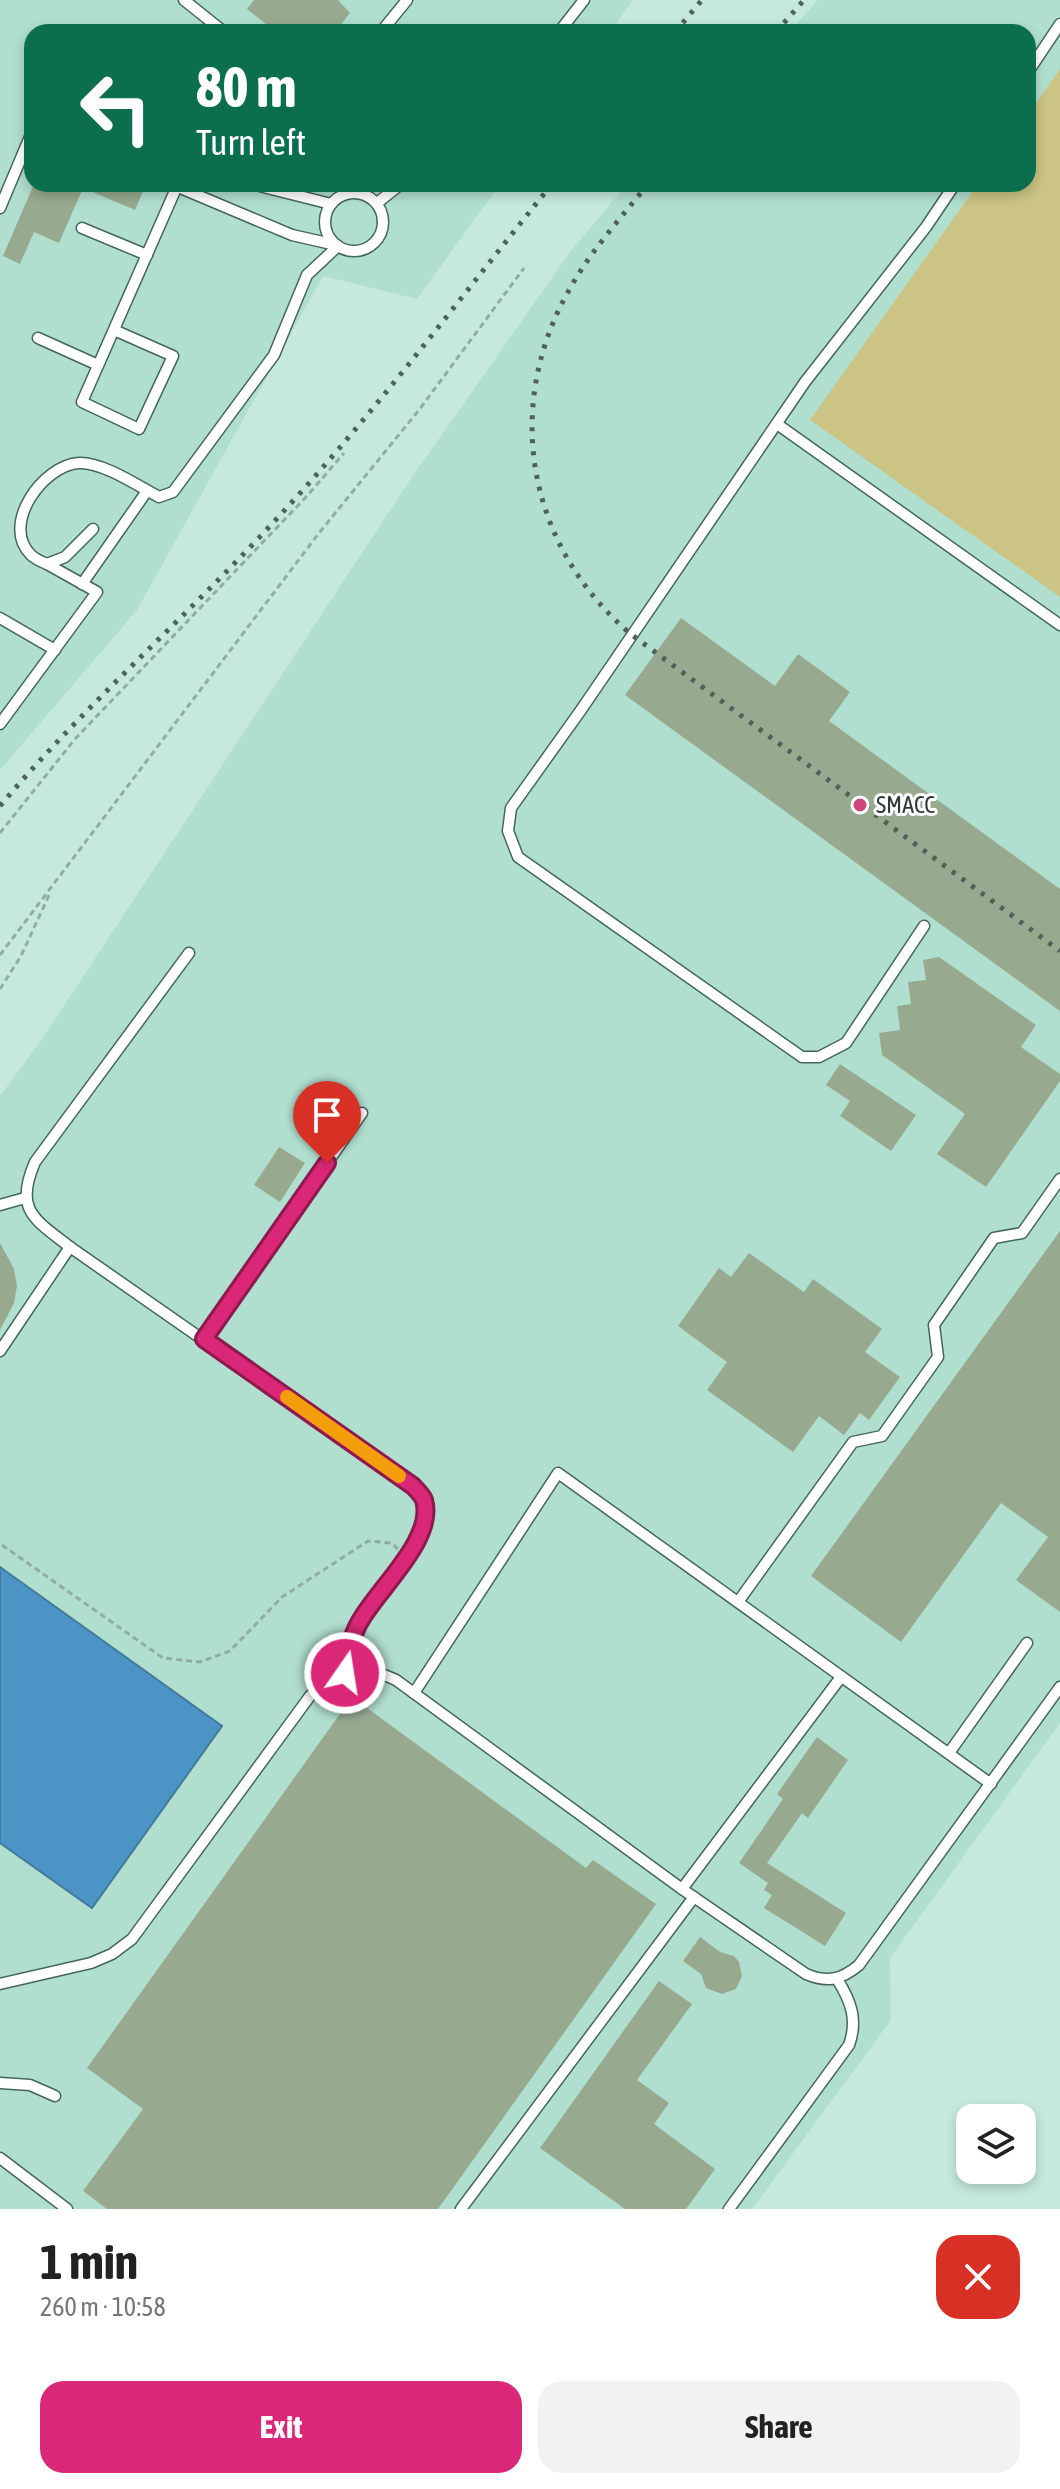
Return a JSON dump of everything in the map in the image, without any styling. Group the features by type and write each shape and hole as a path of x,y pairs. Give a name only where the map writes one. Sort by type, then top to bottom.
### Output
{"lane":[{"path":"184,0 214,24"},
{"path":"388,24 407,0"},
{"path":"565,24 584,0"},
{"path":"1036,60 1060,24"},
{"path":"1,204 24,151"},
{"path":"114,330 173,356 139,429 82,402 175,192"},
{"path":"192,192 292,235 356,251 368,248 376,241 384,222 377,203 367,195 347,193 331,204 325,224 328,234 338,246"},
{"path":"284,192 331,204"},
{"path":"377,203 391,192"},
{"path":"924,926 846,1043 819,1057 802,1057 518,857 508,831 511,808 805,382 926,227 950,192"},
{"path":"82,228 147,255"},
{"path":"0,724 97,592 29,554 19,531 23,508 40,484 58,468 78,463 95,464 159,497 173,492 274,355 307,275 338,246"},
{"path":"38,338 98,365"},
{"path":"777,424 1060,625"},
{"path":"82,584 147,491"},
{"path":"47,564 65,557 93,529"},
{"path":"0,618 55,650"},
{"path":"189,953 35,1162 25,1198 30,1213 37,1221 70,1247 413,1486 424,1498 422,1527 407,1557 358,1624 345,1673"},
{"path":"204,1339 362,1113"},
{"path":"738,1602 853,1442 882,1436 938,1357 934,1325 994,1238 1022,1233 1060,1179"},
{"path":"0,1205 25,1198"},
{"path":"0,1351 70,1247"},
{"path":"414,1693 558,1473 991,1784"},
{"path":"949,1753 1027,1643"},
{"path":"0,1984 91,1963 112,1954 132,1939 310,1696 345,1673 363,1669 396,1680 682,1889 806,1974 819,1979 837,1979 859,1965 1060,1687"},
{"path":"682,1889 841,1677"},
{"path":"461,2209 694,1897"},
{"path":"729,2209 849,2045 855,2029 853,2011 837,1979"},
{"path":"0,2083 30,2085 55,2096"},
{"path":"0,2158 67,2209"}],"path":[{"path":"0,955 319,533 419,410 524,268"},
{"path":"0,833 75,739 307,496 344,453"},
{"path":"0,989 21,956 53,887"},
{"path":"2,1545 163,1658 200,1662 230,1651 282,1597 368,1541 391,1543 407,1557"}],"shaded area":[{"path":"0,0 633,0 616,24 24,24 24,192 494,192 417,299 323,276 137,610 0,770"},
{"path":"818,0 1060,0 1060,1723 890,1958 891,2020 752,2209 0,2209 0,1096 40,1042 410,480 570,252 620,192 1036,192 1036,24 796,24"},
{"path":"1060,69 1060,597 810,420 972,192 1036,192 1036,103"}],"water":[{"path":"0,1567 222,1726 92,1908 0,1843"}],"building":[{"path":"254,0 338,0 350,13 341,24 266,24 247,9"},
{"path":"31,192 81,192 59,243 34,232 20,264 3,256"},
{"path":"92,192 143,192 135,210"},
{"name":"SMACC","path":"681,618 775,686 798,654 850,692 829,721 1060,889 1060,1011 625,695"},
{"path":"939,957 1036,1025 1021,1047 1060,1074 1060,1081 986,1187 937,1154 965,1114 882,1055 879,1033 900,1030 897,1006 911,1004 908,982 926,980 923,960"},
{"path":"840,1064 916,1115 891,1151 840,1116 850,1101 826,1085"},
{"path":"279,1147 305,1163 280,1202 254,1185"},
{"path":"1060,1231 1060,1612 1016,1580 1048,1537 1001,1503 901,1642 811,1576"},
{"path":"0,1243 14,1269 17,1286 14,1303 0,1330"},
{"path":"749,1253 804,1292 813,1279 882,1329 865,1352 900,1377 869,1420 860,1413 844,1435 819,1416 793,1452 707,1390 727,1362 678,1326 719,1268 731,1277"},
{"path":"352,1697 586,1868 593,1860 656,1904 438,2209 107,2209 83,2191 143,2109 87,2068"},
{"path":"817,1737 848,1760 808,1818 802,1813 767,1863 846,1913 825,1946 764,1908 772,1895 764,1890 768,1883 739,1863 783,1799 777,1794"},
{"path":"700,1937 739,1962 742,1976 736,1989 722,1994 706,1988 701,1974 683,1961"},
{"path":"659,1981 692,2004 637,2080 669,2103 654,2124 715,2169 686,2209 625,2209 540,2148"}],"railway":[{"path":"682,24 702,0"},
{"path":"783,24 804,0"},
{"path":"0,806 65,734 237,561 307,485 379,401 546,192"},
{"path":"642,192 595,250 568,292 548,337 536,383 532,430 537,476 549,520 569,562 597,600 632,635 1060,951"}],"slow traffic":[{"path":"287,1397 399,1476"}],"place":[{"name":"SMACC","path":"860,805"}],"route":[{"path":"327,1163 204,1339 413,1486 424,1498 422,1527 407,1557 358,1624 345,1673"}]}
